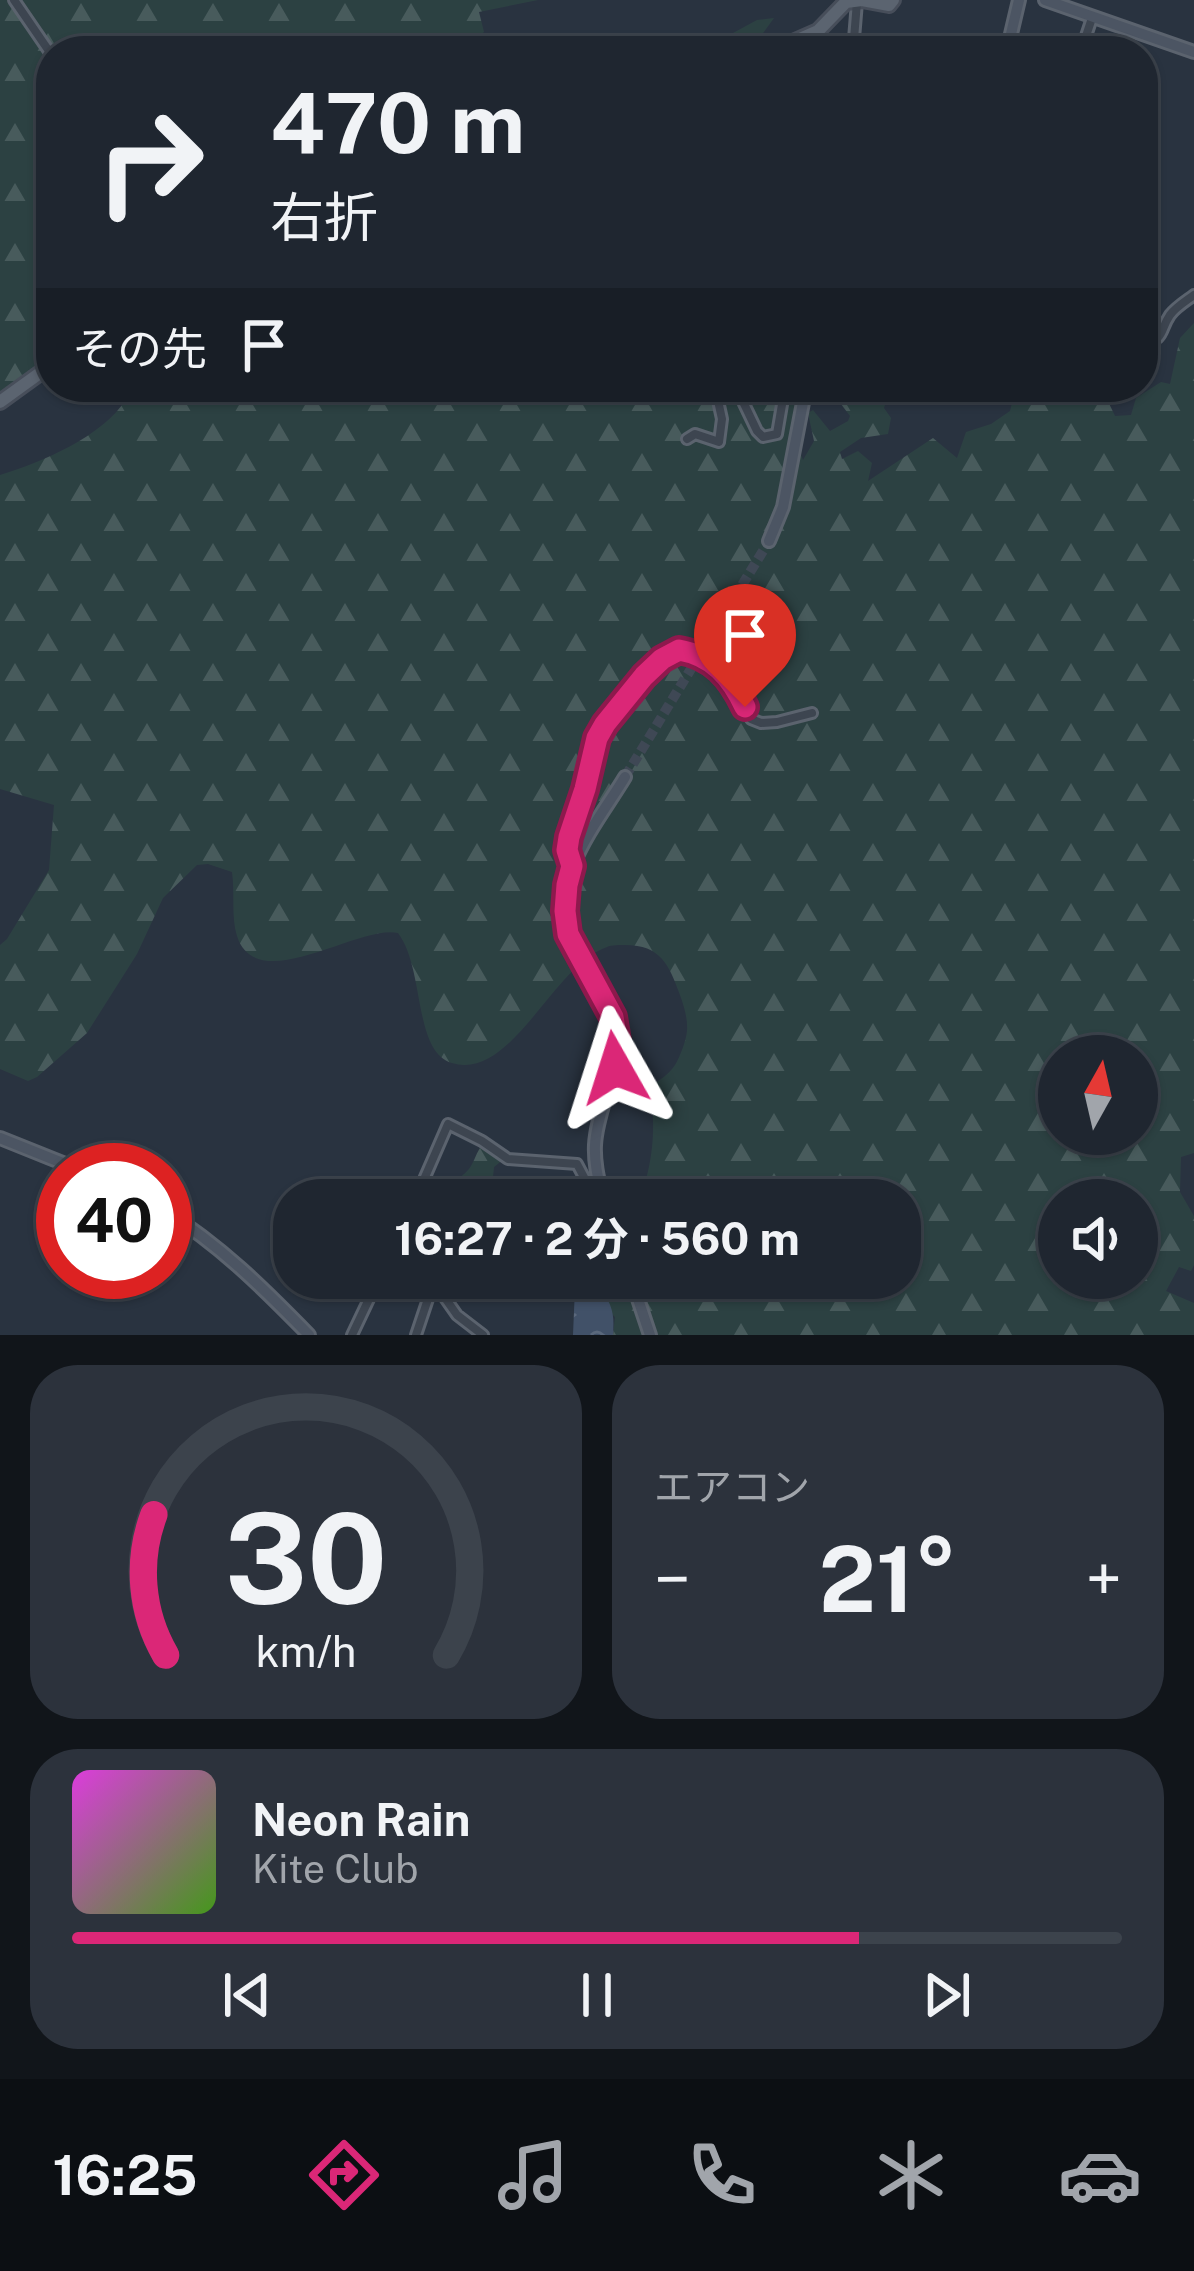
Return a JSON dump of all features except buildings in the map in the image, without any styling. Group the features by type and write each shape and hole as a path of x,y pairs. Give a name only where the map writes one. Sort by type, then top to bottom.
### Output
{"main road":[{"path":"808,36 849,1 882,5 893,0"},
{"path":"0,402 36,376"}],"street":[{"path":"14,0 39,36"},
{"path":"1010,36 1018,0"},
{"path":"1045,0 1146,36"},
{"path":"849,1 854,36"},
{"path":"1086,36 1092,18"},
{"path":"1158,40 1194,52"},
{"path":"1158,336 1173,311 1194,295"},
{"path":"687,439 695,434 719,442 718,402"},
{"path":"743,402 757,431 772,438 777,434 782,402"},
{"path":"769,541 783,507 803,402"},
{"path":"572,866 569,837 597,738 619,705 671,652 694,652 728,676 751,719 761,723 812,713"},
{"path":"598,1179 595,1143 615,1068 616,1033 613,1017 568,934 565,911 572,866 625,777"},
{"path":"424,1179 448,1124 508,1159 577,1164 585,1179"},
{"path":"0,1138 36,1152"},
{"path":"192,1230 226,1254 309,1335"},
{"path":"352,1335 370,1299"},
{"path":"416,1335 426,1299"},
{"path":"446,1299 483,1335"},
{"path":"638,1299 650,1335"},
{"path":"464,1335 469,1324"}],"green space":[{"path":"0,0 538,0 479,12 484,32 479,36 36,36 36,383 0,403"},
{"path":"774,18 761,36 728,36 757,20"},
{"path":"1194,323 1194,1153 1181,1157 1180,1192 1194,1216 1194,1265 1191,1271 1179,1267 1166,1291 1194,1303 1194,1335 658,1335 645,1299 921,1299 921,1179 646,1179 653,1114 647,1089 675,1065 687,1026 667,966 655,953 637,946 611,946 587,958 494,1055 474,1064 452,1063 431,1043 412,967 398,933 359,938 286,960 265,960 248,953 237,936 232,872 197,865 163,898 137,954 87,1033 28,1081 0,1069 0,945 49,870 54,805 0,789 0,475 87,436 124,402 798,402 792,432 803,460 814,441 808,413 813,410 830,431 850,416 840,402 886,402 891,418 888,434 861,438 840,452 842,459 858,451 872,463 868,481 933,438 957,458 966,432 991,424 1010,411 1012,402 1108,402 1115,416 1131,415 1135,402 1158,402 1161,382 1170,384 1180,338"},
{"path":"483,1144 504,1159 494,1167 493,1177 515,1179 459,1179"},
{"path":"596,1299 631,1299 643,1335 613,1335 615,1317"}],"water":[{"path":"575,1299 607,1299 613,1335 573,1335"}],"tunnel":[{"path":"625,777 769,541"}],"route":[{"path":"615,1068 613,1017 568,934 565,911 572,866 569,837 597,738 644,676 679,650 694,652 728,676 745,707"}]}
